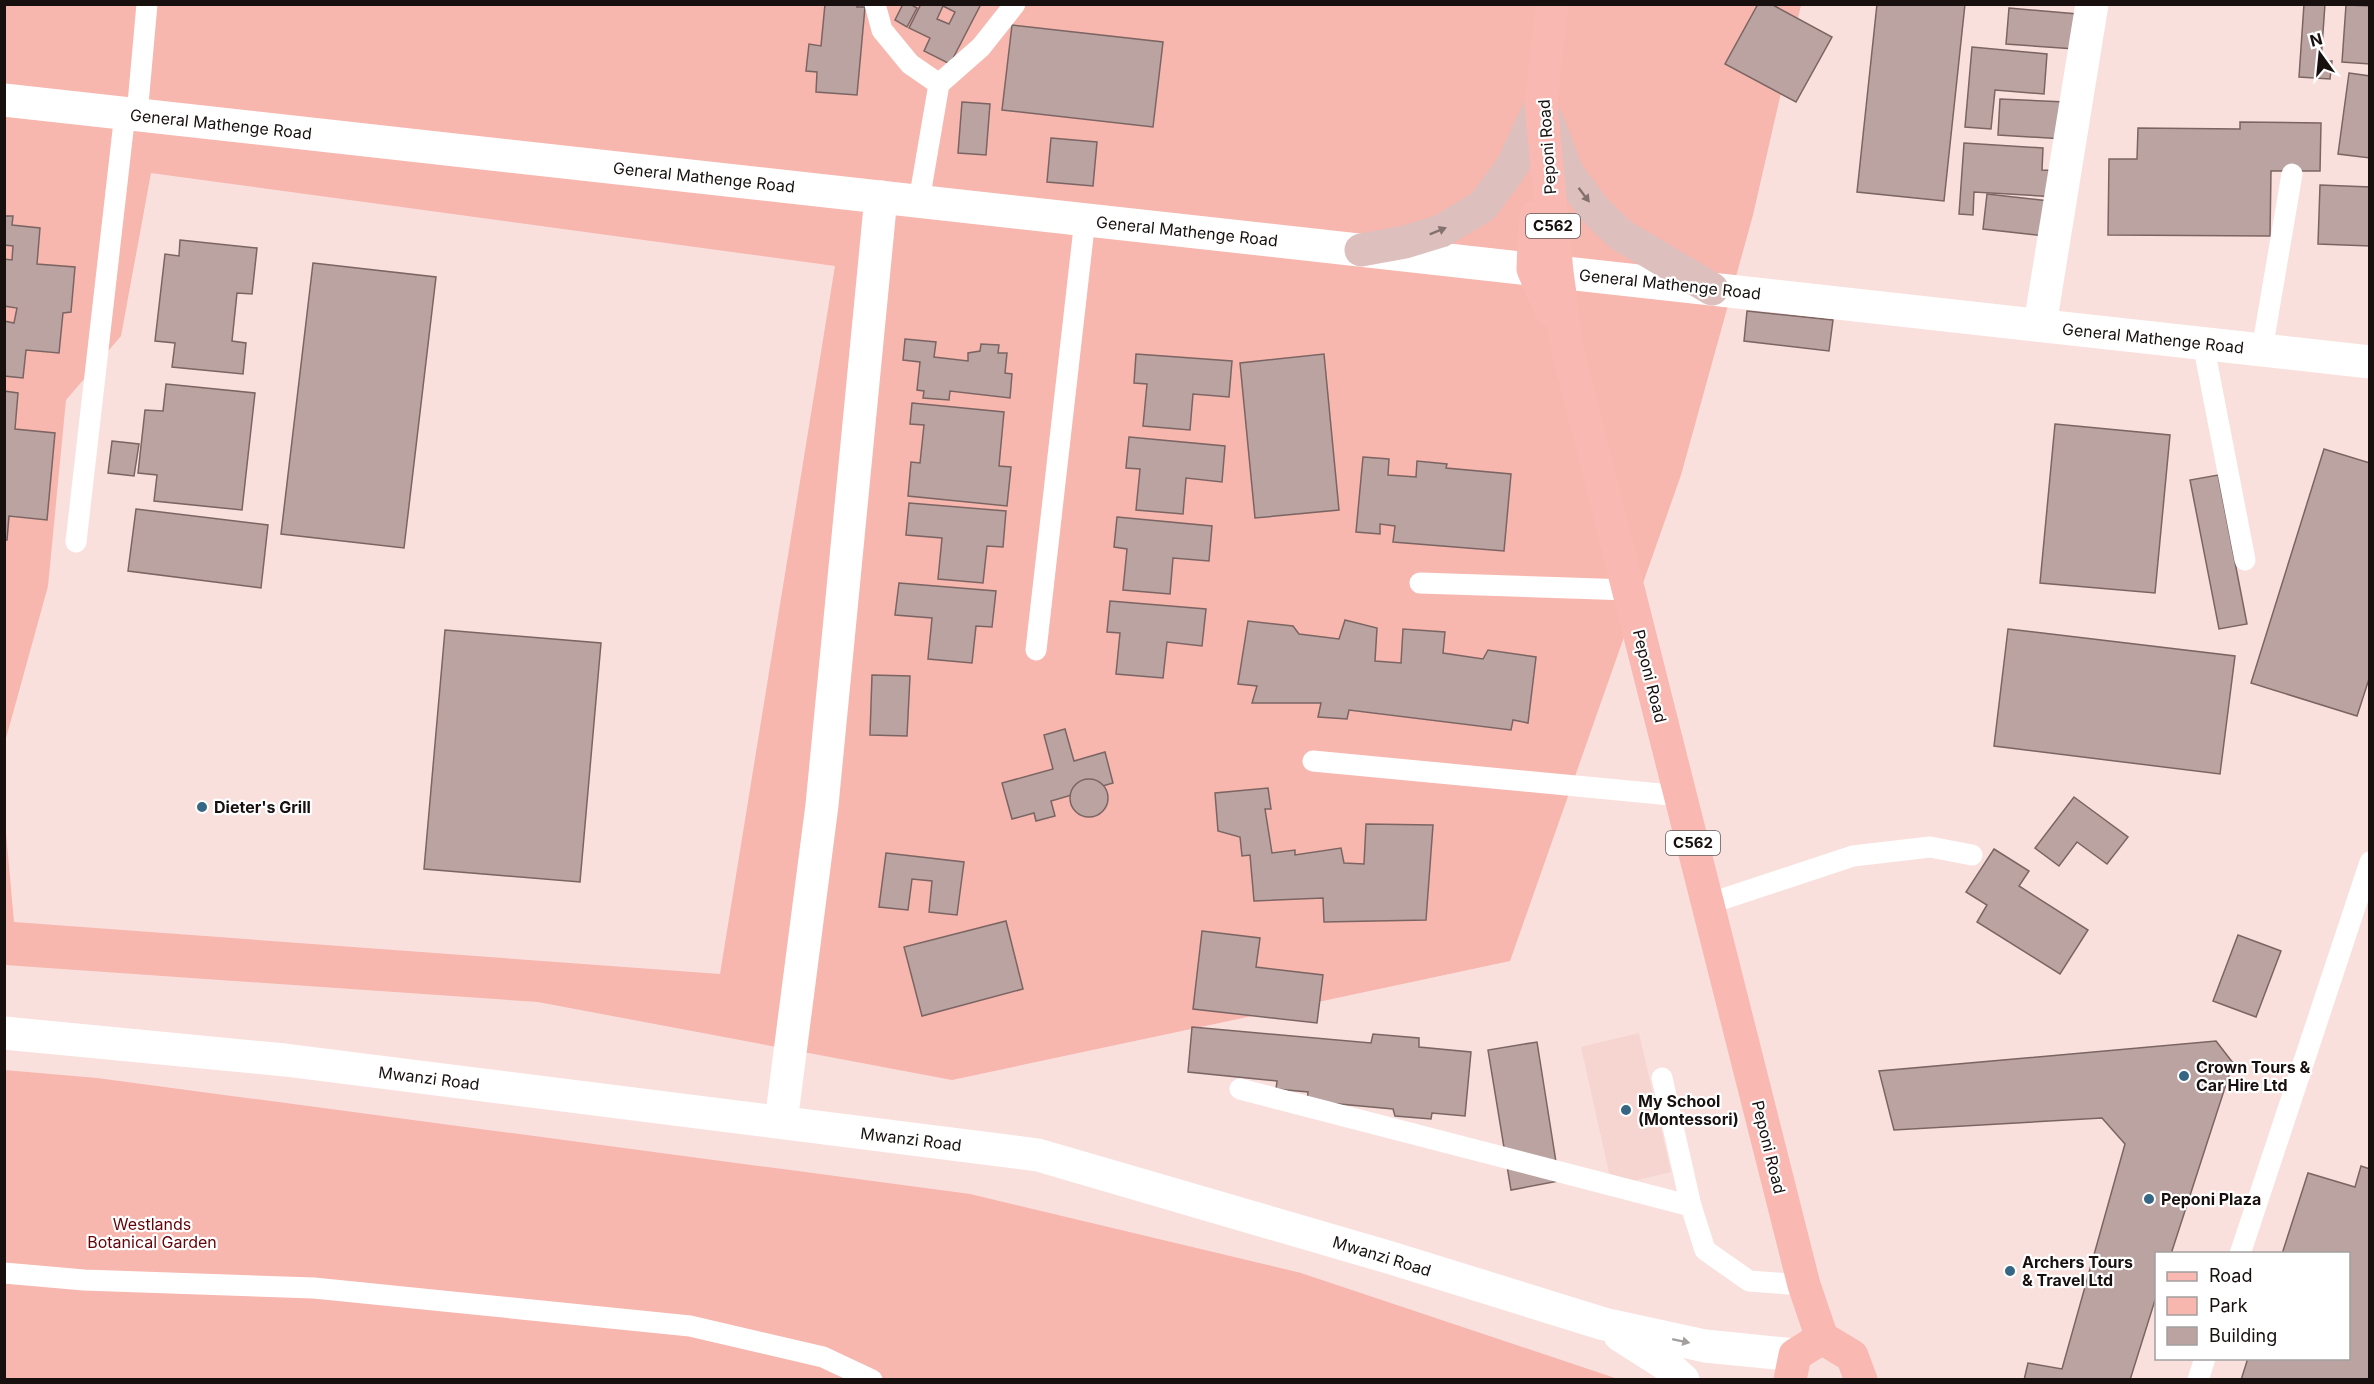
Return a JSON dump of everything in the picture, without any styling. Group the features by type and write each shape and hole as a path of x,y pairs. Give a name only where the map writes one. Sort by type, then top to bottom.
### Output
{"main road":[{"name":"Peponi Road","path":"1552,4 1541,104 1545,270 1567,347 1804,1285 1802,1357"},
{"path":"1802,1357 1852,1356 1861,1380"}],"street":[{"path":"2040,326 2091,4"},
{"name":"General Mathenge Road","path":"4,100 2370,362"},
{"path":"1361,250 1405,242 1441,231 1483,206 1513,165 1541,104"},
{"path":"1541,104 1568,174 1595,210 1635,245 1712,289"},
{"path":"781,1122 822,805 881,197"},
{"name":"Mwanzi Road","path":"4,1033 285,1060 1038,1155 1388,1257 1604,1324 1705,1346 1802,1357"},
{"path":"1604,1324 1664,1363 1683,1380"}],"lane":[{"path":"76,542 147,4"},
{"path":"875,4 882,30 910,64 939,84"},
{"path":"919,201 939,84 981,47 1015,4"},
{"path":"2262,350 2292,174"},
{"path":"1036,650 1085,219"},
{"path":"2203,343 2245,560"},
{"path":"1420,583 1629,590"},
{"path":"1313,761 1680,796"},
{"path":"1708,904 1852,856 1930,847 1972,855"},
{"path":"2241,1252 2370,862"},
{"path":"1662,1078 1691,1206 1705,1250 1749,1281 1804,1285"},
{"path":"1240,1089 1691,1206"},
{"path":"4,1273 84,1280 314,1288 690,1326 823,1357 872,1380"},
{"path":"2198,1380 2205,1360"}],"shaded area":[{"name":"My School (Montessori)","path":"1639,1033 1671,1172 1612,1186 1581,1047"}],"green space":[{"path":"5,5 1801,5 1753,215 1681,475 1510,961 952,1080 538,1002 5,965 4,811 14,922 720,974 835,266 151,173 121,336 66,400 48,586 5,742"},
{"name":"Westlands Botanical Garden","path":"4,1070 97,1078 970,1194 1301,1273 1618,1379 5,1379"}],"building":[{"path":"825,4 858,4 857,7 865,7 857,95 816,92 817,72 806,71 809,44 821,46"},
{"path":"903,4 910,4 917,8 907,27 895,20"},
{"path":"921,4 981,4 950,64 924,51 930,38 909,28","holes":["943,6 955,12 949,24 937,19"]},
{"path":"1758,4 1771,4 1832,37 1796,102 1725,64"},
{"path":"1877,4 1965,4 1944,201 1857,192"},
{"path":"2304,4 2325,4 2321,61 2332,61 2330,79 2299,77"},
{"path":"2346,5 2370,6 2370,64 2342,62"},
{"path":"2009,8 2078,14 2075,49 2006,44"},
{"path":"1012,25 1163,42 1153,127 1002,110"},
{"path":"1972,47 2047,54 2044,94 1995,90 1991,129 1965,127"},
{"path":"2349,73 2370,76 2370,158 2338,154"},
{"path":"2000,99 2066,102 2064,139 1998,135"},
{"path":"962,102 990,104 986,155 958,153"},
{"path":"2240,122 2321,123 2320,171 2271,171 2270,236 2108,235 2109,159 2137,159 2138,128 2240,129"},
{"path":"1051,138 1097,142 1093,186 1047,182"},
{"path":"1964,143 2043,148 2042,170 2060,171 2058,197 1974,192 1973,215 1959,214"},
{"path":"2320,185 2370,187 2370,246 2318,244"},
{"path":"1987,194 2058,202 2054,237 1983,229"},
{"path":"4,216 13,216 12,225 40,228 37,264 75,267 71,312 63,313 59,353 26,350 23,378 4,376 4,321 14,323 17,308 4,306 4,259 12,260 13,246 4,245"},
{"path":"180,240 257,248 252,294 237,293 232,341 246,343 243,374 172,367 175,343 155,341 165,254 179,256"},
{"path":"313,263 436,277 404,548 281,534"},
{"path":"1747,311 1833,320 1829,351 1744,341"},
{"path":"905,339 936,342 934,357 968,361 968,353 980,351 981,344 999,345 998,353 1007,353 1005,373 1012,374 1010,398 950,391 949,400 923,398 924,391 917,390 920,362 903,360"},
{"path":"1136,354 1232,361 1229,397 1193,394 1190,430 1143,426 1147,384 1134,383"},
{"path":"1324,354 1339,510 1255,518 1240,363"},
{"path":"166,384 255,393 242,510 154,501 157,475 138,473 145,410 163,411"},
{"path":"4,391 18,393 15,429 55,433 47,520 9,516 7,540 4,540"},
{"path":"912,403 1004,412 999,466 1011,467 1007,506 908,496 911,462 920,463 924,425 910,424"},
{"path":"2055,424 2170,435 2155,593 2040,583"},
{"path":"1129,437 1225,446 1222,482 1186,478 1183,514 1136,510 1140,469 1126,468"},
{"path":"112,441 139,444 134,476 108,473"},
{"path":"2324,449 2370,463 2370,676 2357,716 2251,683"},
{"path":"1363,457 1389,459 1388,475 1416,477 1417,461 1447,464 1446,468 1511,474 1504,551 1393,542 1395,526 1380,524 1380,534 1356,532"},
{"path":"2218,475 2247,624 2219,629 2190,480"},
{"path":"909,503 1006,511 1003,547 987,546 983,583 938,579 942,538 906,535"},
{"path":"136,509 268,525 261,588 128,571"},
{"path":"1117,517 1212,526 1209,561 1173,558 1170,594 1123,590 1127,549 1114,547"},
{"path":"899,583 996,591 992,627 976,626 972,663 928,659 932,618 895,615"},
{"path":"1110,601 1206,609 1202,646 1167,642 1163,678 1116,674 1120,633 1107,632"},
{"path":"1345,620 1377,628 1375,661 1401,663 1403,629 1445,632 1443,653 1483,659 1488,650 1536,657 1528,723 1513,720 1511,730 1349,710 1347,719 1318,717 1321,703 1252,703 1257,686 1238,684 1248,621 1293,626 1299,634 1339,639"},
{"path":"2008,629 2235,656 2220,774 1994,746"},
{"path":"445,630 601,643 580,882 424,869"},
{"path":"872,675 910,676 907,736 870,735"},
{"path":"1065,729 1074,761 1105,752 1113,783 1051,801 1055,816 1036,821 1034,813 1012,819 1002,783 1053,769 1044,735"},
{"path":"1089,779 1102,785 1108,798 1102,811 1089,817 1076,811 1070,798 1076,785"},
{"path":"1268,788 1271,809 1265,809 1272,853 1295,850 1295,855 1341,848 1344,863 1364,864 1366,824 1433,825 1426,920 1324,922 1323,898 1254,901 1250,855 1242,856 1240,837 1218,831 1215,793"},
{"path":"2074,797 2128,837 2107,864 2077,842 2059,866 2035,848"},
{"path":"1994,849 2029,871 2019,886 2088,930 2060,974 1977,922 1987,905 1966,892"},
{"path":"886,853 964,862 957,915 929,912 932,881 912,879 908,910 879,907"},
{"path":"1006,921 1023,989 922,1016 904,947"},
{"path":"1202,931 1260,938 1256,967 1323,975 1317,1023 1193,1009"},
{"path":"2238,935 2281,951 2256,1017 2213,1001"},
{"path":"1192,1027 1371,1043 1373,1034 1419,1038 1419,1047 1471,1052 1465,1116 1432,1113 1431,1119 1395,1116 1393,1109 1307,1101 1308,1092 1276,1089 1277,1081 1188,1072"},
{"name":"Peponi Plaza","path":"2216,1041 2233,1063 2172,1252 2155,1252 2155,1300 2130,1380 2024,1380 2028,1363 2062,1369 2125,1144 2102,1118 1894,1130 1879,1071"},
{"path":"1537,1042 1559,1181 1511,1190 1488,1050"},
{"path":"2361,1166 2370,1169 2370,1380 2241,1380 2247,1360 2350,1360 2350,1252 2283,1252 2308,1173 2355,1187"}],"place":[{"name":"Dieter's Grill","path":"202,807"},
{"name":"Crown Tours & Car Hire Ltd","path":"2184,1076"},
{"name":"My School (Montessori)","path":"1626,1110"},
{"name":"Peponi Plaza","path":"2149,1199"},
{"name":"Archers Tours & Travel Ltd","path":"2010,1271"}]}
